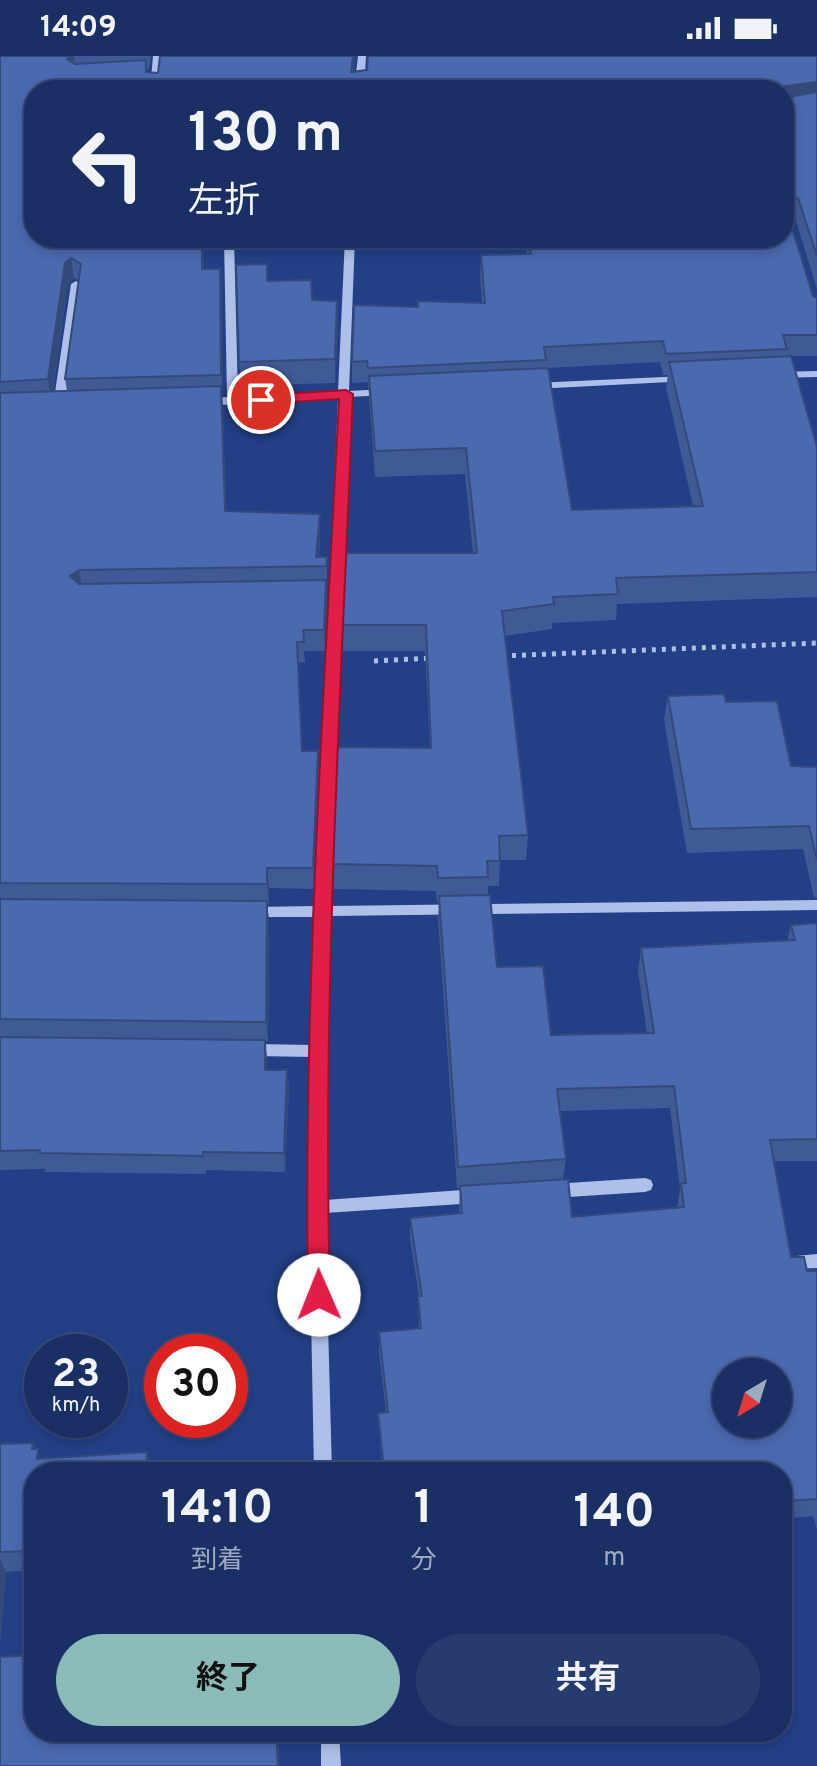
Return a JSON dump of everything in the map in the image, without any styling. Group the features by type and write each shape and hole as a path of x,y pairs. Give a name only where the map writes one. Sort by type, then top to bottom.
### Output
{"street":[{"path":"156,80 157,56"},
{"path":"360,80 362,56"},
{"path":"140,75 156,74"},
{"path":"229,248 233,402"},
{"path":"323,1462 317,1207 323,913 350,248"},
{"path":"59,406 76,284"},
{"path":"770,376 817,374"},
{"path":"519,387 691,379"},
{"path":"185,403 393,392"},
{"path":"44,406 74,406"},
{"path":"320,595 336,594"},
{"path":"230,912 817,905"},
{"path":"224,1050 320,1051"},
{"path":"536,1192 645,1185"},
{"path":"317,1207 489,1196"},
{"path":"792,1262 817,1261"},
{"path":"330,1742 331,1766"}],"path":[{"path":"489,656 817,643"},
{"path":"333,662 443,658"}],"building":[{"path":"0,56 70,56 67,59 75,64 146,60 146,72 158,73 160,56 353,56 351,72 367,70 368,56 817,56 817,82 794,85 794,80 24,80 24,248 202,248 202,269 220,269 221,375 65,379 81,264 71,258 65,263 48,379 0,382"},
{"path":"817,92 817,256 798,198 794,197 794,96"},
{"path":"794,234 813,296 817,298 817,335 783,335 787,349 666,354 663,341 544,347 546,360 368,368 367,361 352,362 354,305 418,307 418,301 485,303 481,255 531,254 530,248 794,248"},
{"path":"267,264 267,281 311,280 312,300 337,301 335,359 239,362 236,265"},
{"path":"791,356 817,447 817,572 616,578 618,594 553,597 554,604 502,611 528,835 499,836 500,861 487,861 488,877 438,878 437,866 332,864 337,747 431,748 426,625 342,625 344,553 477,553 466,448 375,451 369,376 548,368 572,510 703,506 669,362"},
{"path":"221,386 225,511 320,514 316,557 327,557 326,566 79,570 70,576 79,584 326,580 324,630 303,630 304,642 297,642 302,751 318,751 313,868 267,868 267,884 0,883 0,393"},
{"path":"724,694 726,702 777,701 791,766 817,767 817,860 809,826 691,829 668,696"},
{"path":"490,895 497,967 543,966 551,1035 654,1033 641,948 795,940 791,925 817,923 817,1139 770,1140 791,1257 804,1257 807,1271 817,1271 817,1499 792,1500 792,1462 383,1462 378,1413 388,1412 379,1332 421,1328 418,1296 422,1296 410,1218 462,1213 460,1186 568,1179 572,1217 684,1207 681,1184 686,1183 674,1086 557,1089 566,1159 458,1167 439,896"},
{"path":"0,899 267,901 266,1022 0,1019"},
{"path":"0,1037 265,1040 265,1070 287,1070 284,1153 203,1152 203,1156 0,1151"},
{"path":"33,1443 32,1449 38,1449 37,1459 147,1452 146,1462 24,1462 24,1551 0,1552 0,1444"},
{"path":"24,1656 24,1742 277,1742 278,1766 0,1766 0,1657"}],"route":[{"path":"261,400 346,394 323,913 317,1207 319,1295"}]}
